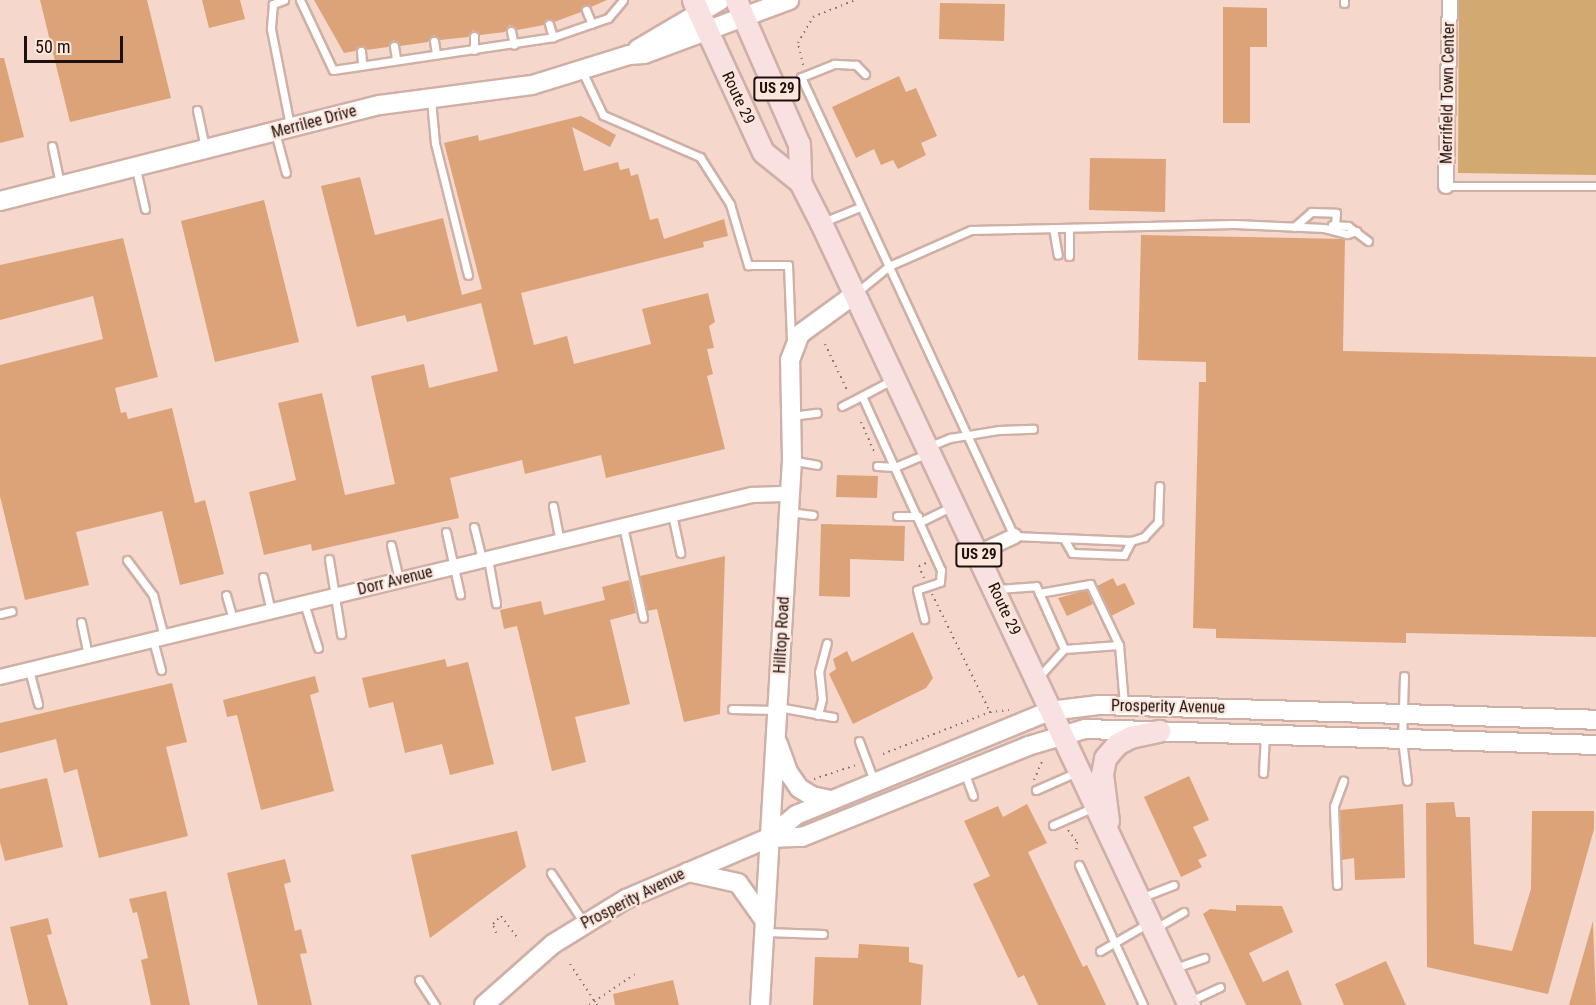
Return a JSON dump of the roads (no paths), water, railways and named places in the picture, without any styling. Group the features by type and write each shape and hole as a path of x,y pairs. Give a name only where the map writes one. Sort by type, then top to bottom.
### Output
{"main road":[{"name":"Merrilee Drive","path":"629,55 721,0"},
{"path":"699,14 789,0"},
{"name":"Route 29","path":"740,8 799,144 800,182"},
{"name":"Merrilee Drive","path":"0,201 380,105 523,87 679,41 699,14"},
{"name":"Route 29","path":"699,14 763,152 800,182 821,223 956,505 1037,679 1077,772 1188,1003"},
{"name":"Hilltop Road","path":"760,1005 768,838 792,460 790,360 800,334 855,294"},
{"name":"Prosperity Avenue","path":"484,1005 528,965 584,923 686,871 768,838 796,815 1050,711 1077,706 1125,706 1596,720"},
{"name":"Prosperity Avenue","path":"768,838 802,837 1060,734 1085,729 1596,745"},
{"path":"1113,845 1102,786 1105,758 1123,740 1159,731"},
{"path":"776,739 797,785 812,796 831,800"},
{"path":"686,871 738,883 765,926"}],"street":[{"name":"Merrifield Town Center","path":"1446,186 1450,0"},
{"name":"Dorr Avenue","path":"0,677 752,495 790,503"},
{"path":"978,553 1014,536"}],"lane":[{"path":"284,0 273,2 271,29 283,130 285,173"},
{"path":"300,0 333,70 362,63 514,45 553,37 608,18 623,0"},
{"path":"586,10 592,24"},
{"path":"549,24 553,37"},
{"path":"511,31 514,45"},
{"path":"474,36 474,50"},
{"path":"434,41 436,54"},
{"path":"394,46 396,58"},
{"path":"361,51 362,63"},
{"path":"865,74 856,65 834,63 804,76 860,207 1014,536 1064,540 1131,541 1151,532 1158,522 1159,486"},
{"path":"582,70 603,115 699,157 730,204 748,265 788,265 790,360"},
{"path":"431,98 435,143 468,275"},
{"path":"197,110 205,150"},
{"path":"52,146 60,185"},
{"path":"135,167 145,209"},
{"path":"1446,186 1596,186"},
{"path":"821,223 860,207"},
{"path":"1294,227 1311,212 1335,213 1335,225"},
{"path":"855,294 888,266 971,230 1234,224 1324,228 1335,225 1357,231 1368,241"},
{"path":"1053,228 1058,255"},
{"path":"1069,228 1069,256"},
{"path":"1324,228 1335,233 1357,231"},
{"path":"842,406 895,379"},
{"path":"862,396 919,519 942,576 929,587 917,590 924,619"},
{"path":"791,416 817,413"},
{"path":"877,466 895,468 929,449 967,436 1033,429"},
{"path":"792,460 816,465"},
{"path":"790,503 813,515"},
{"path":"897,516 919,519 956,505"},
{"path":"553,506 560,541"},
{"path":"672,514 680,552"},
{"path":"623,526 642,618"},
{"path":"474,527 496,603"},
{"path":"446,532 460,594"},
{"path":"1064,540 1072,553 1124,555 1131,541"},
{"path":"391,545 399,580"},
{"path":"329,559 338,594 341,634"},
{"path":"127,560 153,595 161,670"},
{"path":"263,577 271,611"},
{"path":"1039,593 1090,584 1119,645 1125,706"},
{"path":"995,590 1036,586 1064,650"},
{"path":"226,594 233,620"},
{"path":"304,603 318,648"},
{"path":"0,614 12,611"},
{"path":"81,622 88,655"},
{"path":"818,715 822,699 819,672 827,643"},
{"path":"1037,679 1064,650 1119,645"},
{"path":"29,670 38,704"},
{"path":"1404,676 1402,740 1407,781"},
{"path":"732,709 778,708 833,717"},
{"path":"1263,773 1265,735"},
{"path":"858,741 875,782"},
{"path":"964,772 973,796"},
{"path":"1035,787 1077,772"},
{"path":"1337,885 1335,806 1343,781"},
{"path":"1057,824 1094,807"},
{"path":"1079,866 1143,1005"},
{"path":"551,873 584,923"},
{"path":"1138,899 1174,885"},
{"path":"1100,951 1183,912"},
{"path":"765,926 823,934"},
{"path":"1172,969 1204,958"},
{"path":"419,980 435,1005"},
{"path":"1188,1003 1220,987"}]}
